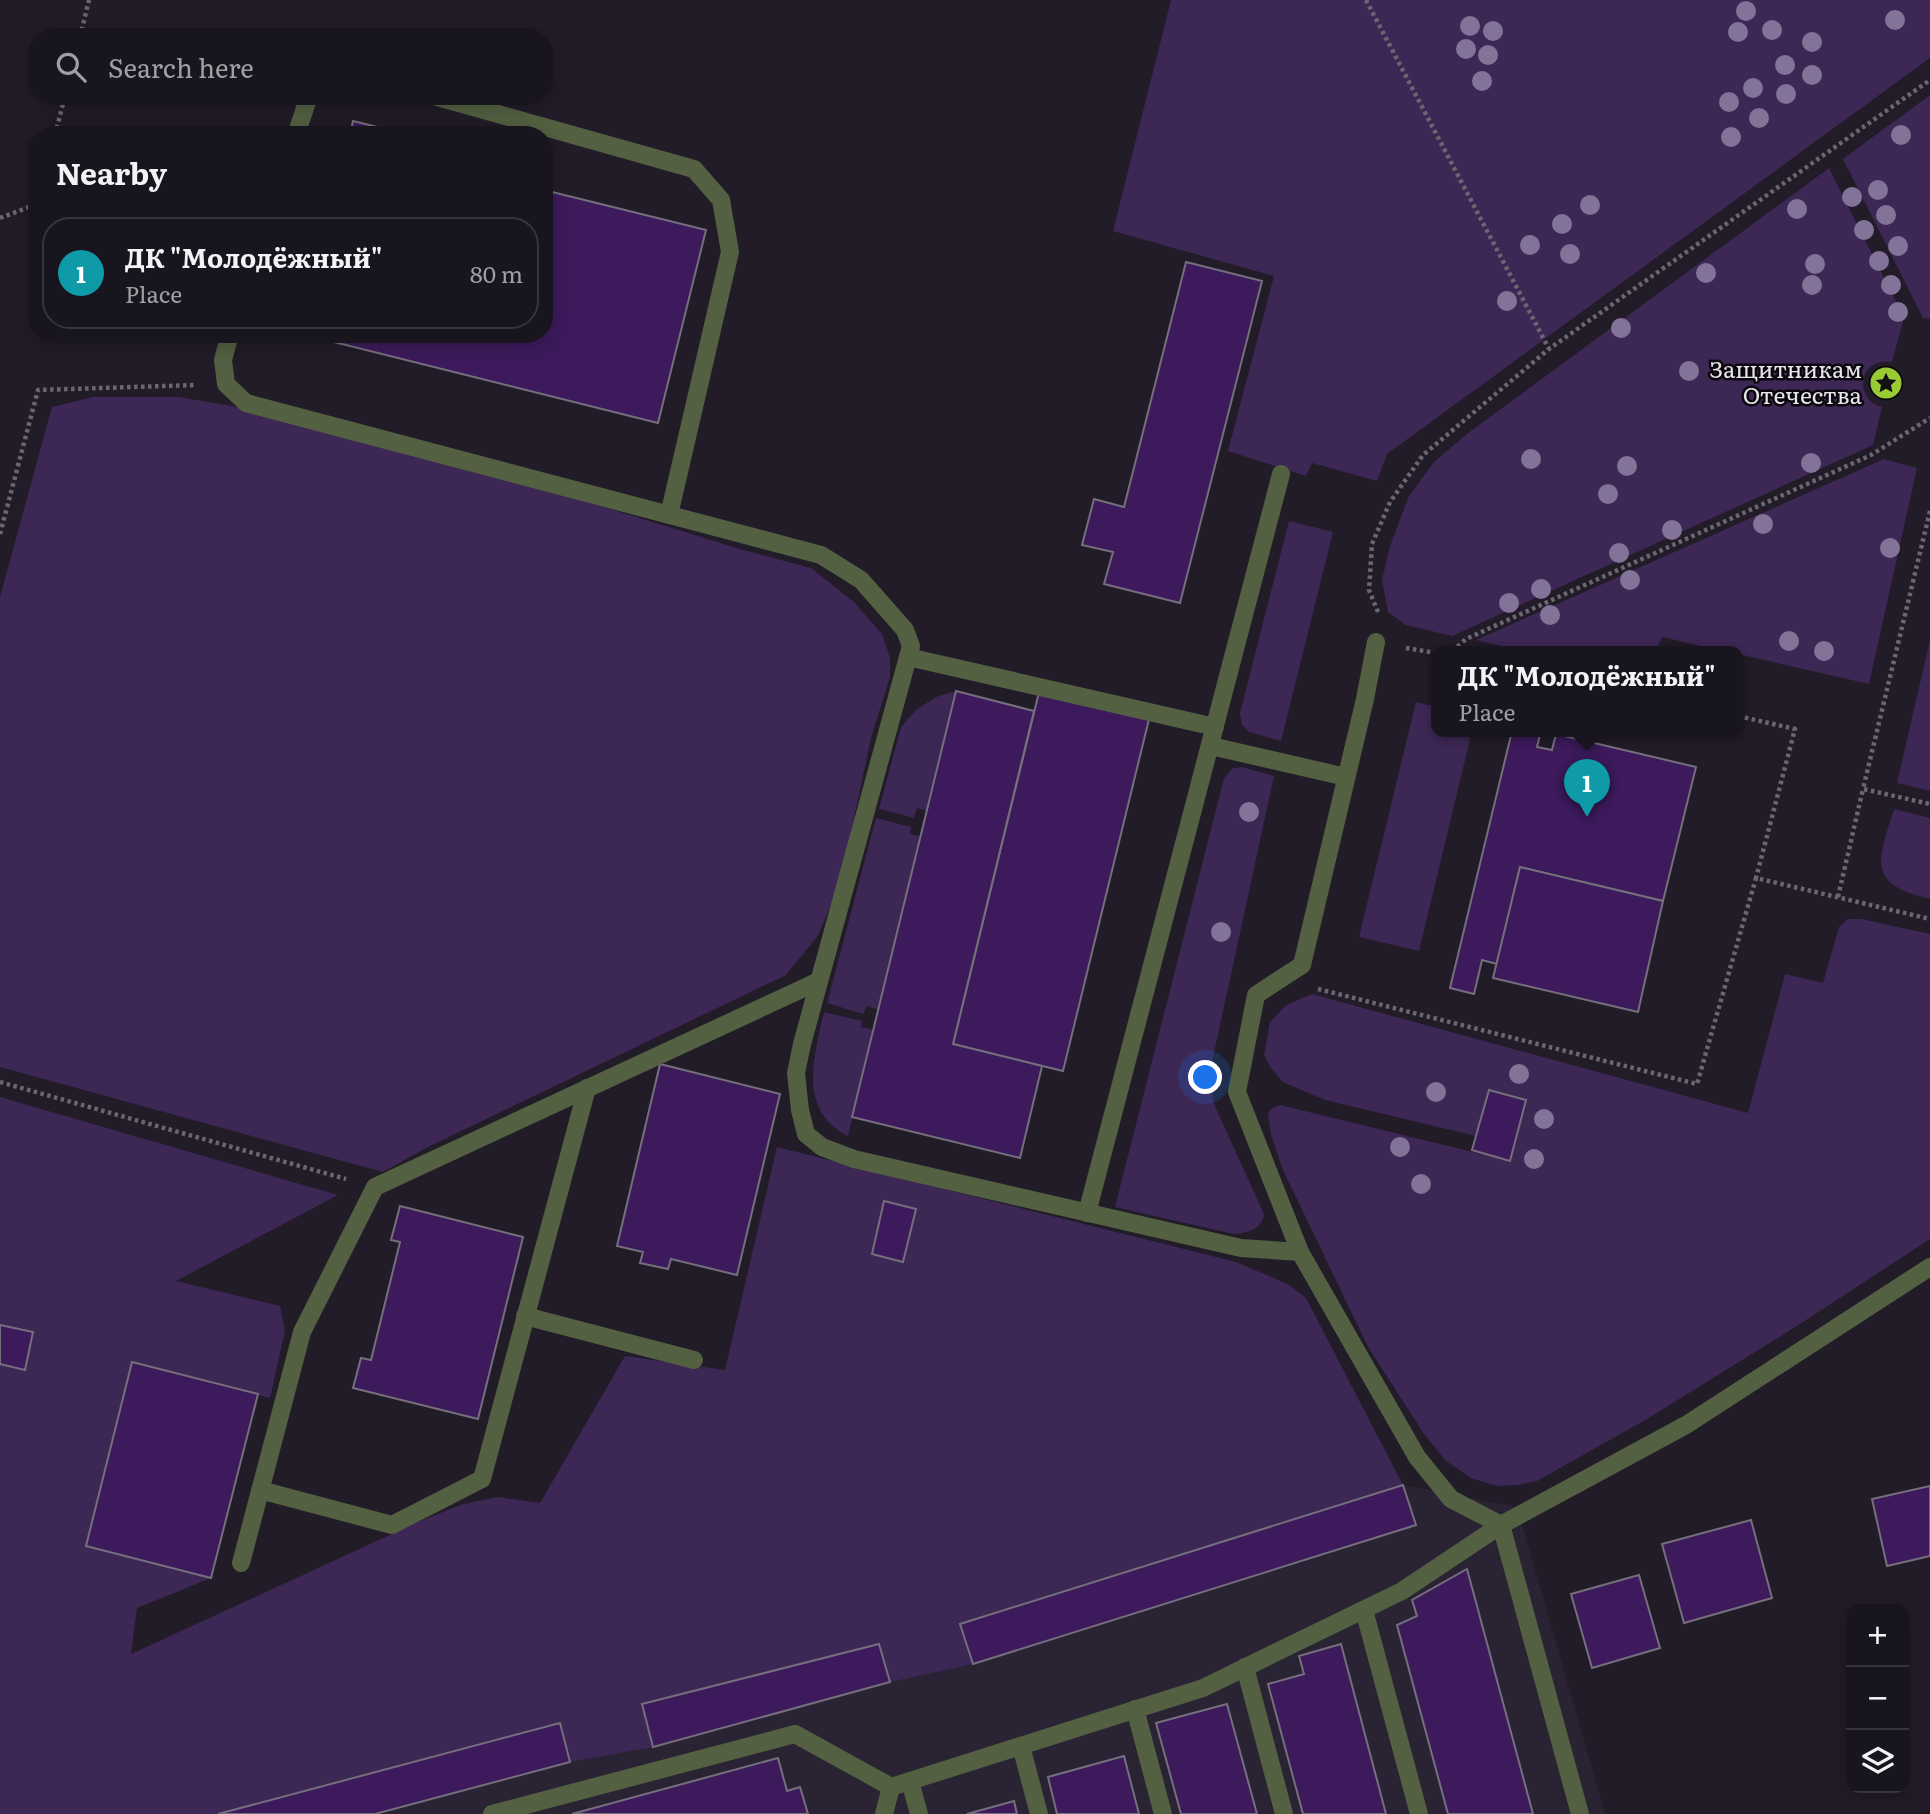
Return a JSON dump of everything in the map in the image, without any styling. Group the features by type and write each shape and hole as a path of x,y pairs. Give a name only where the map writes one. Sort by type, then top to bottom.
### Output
{"street":[{"path":"299,126 306,105"},
{"path":"466,105 541,126"},
{"path":"553,129 694,169 721,200 730,252 669,515"},
{"path":"228,343 223,360 226,384 246,403 821,555 861,580 905,630 911,646 796,1073 800,1110 806,1133 822,1147 854,1159 1241,1248 1300,1252"},
{"path":"1087,1213 1281,474"},
{"path":"1376,642 1302,965 1256,995 1237,1092 1300,1252 1417,1457 1451,1499 1501,1525 1580,1814"},
{"path":"908,657 1215,727"},
{"path":"1211,746 1346,776"},
{"path":"241,1563 302,1332 375,1187 819,981"},
{"path":"260,1490 392,1525 482,1479 587,1088"},
{"path":"492,1814 795,1734 891,1787 1203,1688 1402,1591 1501,1525 1685,1425 1930,1267"},
{"path":"525,1316 694,1360"},
{"path":"1364,1610 1419,1814"},
{"path":"1245,1667 1284,1814"},
{"path":"1135,1709 1163,1814"},
{"path":"1021,1746 1040,1814"},
{"path":"910,1781 919,1814"},
{"path":"884,1814 891,1787"}],"path":[{"path":"82,28 89,0"},
{"path":"1366,0 1549,349"},
{"path":"1376,642 1381,620 1369,590 1372,544 1390,502 1423,455 1549,349 1930,80"},
{"path":"57,126 63,105"},
{"path":"0,218 28,207"},
{"path":"0,534 38,390 226,384"},
{"path":"1458,646 1466,639 1871,455 1930,418"},
{"path":"1838,897 1930,511"},
{"path":"1279,979 1697,1084 1795,729 1743,717"},
{"path":"1863,789 1930,804"},
{"path":"1756,878 1930,919"},
{"path":"0,1082 375,1187"}],"shaded area":[{"path":"1171,0 1930,0 1930,58 1387,454 1377,481 1312,463 1306,476 1228,451 1274,276 1113,231"},
{"path":"1930,95 1930,319 1923,318 1843,159"},
{"path":"1829,168 1904,318 1892,362 1881,362 1872,366 1863,380 1867,396 1882,407 1873,445 1452,636 1406,625 1388,612 1382,580 1390,546 1409,496 1434,462 1468,433"},
{"path":"93,397 179,397 255,410 565,495 811,568 854,602 882,634 890,658 890,677 871,738 840,884 817,937 786,975 428,1147 383,1172 0,1067 0,597 52,407"},
{"path":"1884,459 1917,468 1869,684 1743,655 1743,646 1701,646 1662,637 1658,646 1502,646 1476,640"},
{"path":"1289,521 1333,532 1281,741 1249,732 1242,725 1240,713"},
{"path":"1930,640 1930,791 1897,783"},
{"path":"956,691 927,811 917,808 914,818 879,809 901,727 916,710 936,697"},
{"path":"1416,702 1431,706 1431,737 1471,737 1419,951 1359,937"},
{"path":"1242,767 1274,776 1209,1076 1214,1104 1264,1214 1257,1227 1234,1234 1115,1207 1224,778 1233,768"},
{"path":"1894,809 1930,818 1930,899 1895,886 1886,878 1882,868 1881,856"},
{"path":"876,818 911,827 910,834 920,836 879,1010 867,1006 863,1014 827,1003"},
{"path":"1848,919 1861,919 1930,934 1930,1239 1647,1419 1537,1481 1497,1486 1471,1478 1446,1461 1424,1434 1368,1347 1283,1170 1271,1135 1268,1113 1280,1105 1510,1161 1526,1100 1489,1090 1476,1136 1325,1100 1283,1082 1271,1068 1264,1055 1270,1022 1286,1005 1312,994 1748,1113 1785,974 1823,983 1839,927"},
{"path":"824,1012 862,1021 861,1027 873,1030 848,1136 832,1125 821,1112 815,1097 814,1064"},
{"path":"0,1097 338,1195 176,1281 280,1306 285,1331 270,1398 132,1363 86,1546 211,1578 137,1608 131,1654 418,1522 463,1504 498,1497 540,1503 625,1356 725,1370 777,1147 1236,1262 1288,1284 1306,1298 1403,1485 960,1624 973,1664 890,1682 879,1645 642,1704 653,1747 570,1762 559,1723 218,1814 0,1814 0,1364 32,1332 0,1325","holes":["884,1202 916,1209 903,1261 872,1254"]},
{"path":"1403,1485 1517,1507 1605,1814 218,1814 560,1723 960,1624"}],"building":[{"path":"353,121 373,126 352,126"},
{"path":"553,192 706,230 658,423 338,343 553,343"},
{"path":"1186,262 1262,281 1180,603 1104,584 1113,552 1082,545 1094,499 1124,507"},
{"path":"1041,684 1151,711 1063,1071 953,1044"},
{"path":"956,691 1034,711 953,1044 1042,1066 1020,1158 852,1117"},
{"path":"1511,737 1540,737 1537,747 1552,750 1555,737 1569,737 1696,767 1663,901 1520,867 1497,964 1482,960 1474,994 1450,988"},
{"path":"1520,867 1663,901 1638,1012 1493,978"},
{"path":"660,1064 780,1094 737,1275 671,1259 668,1269 640,1263 643,1252 617,1246"},
{"path":"1489,1090 1526,1100 1510,1161 1472,1150"},
{"path":"884,1201 916,1209 903,1262 872,1254"},
{"path":"400,1206 523,1237 478,1419 353,1388 361,1358 371,1360 400,1242 391,1240"},
{"path":"0,1325 33,1332 25,1370 0,1364"},
{"path":"132,1362 258,1394 211,1578 86,1546"},
{"path":"1403,1485 1416,1525 973,1664 960,1624"},
{"path":"1930,1486 1930,1556 1887,1566 1872,1499"},
{"path":"1751,1520 1772,1598 1684,1623 1662,1544"},
{"path":"1467,1569 1533,1814 1448,1814 1397,1625 1417,1616 1412,1600"},
{"path":"1639,1575 1660,1648 1592,1668 1571,1594"},
{"path":"879,1644 890,1682 653,1747 642,1704"},
{"path":"1341,1644 1386,1814 1303,1814 1268,1684 1304,1674 1299,1656"},
{"path":"1227,1704 1257,1814 1181,1814 1156,1723"},
{"path":"560,1723 570,1762 375,1814 218,1814"},
{"path":"1124,1756 1139,1814 1057,1814 1048,1777"},
{"path":"778,1758 787,1791 800,1787 808,1814 572,1814"},
{"path":"1014,1801 1017,1814 967,1814"}],"place":[{"name":"Защитникам Отечества","path":"1886,383"},
{"name":"ДК \"Молодёжный\"","path":"1587,817"}]}
